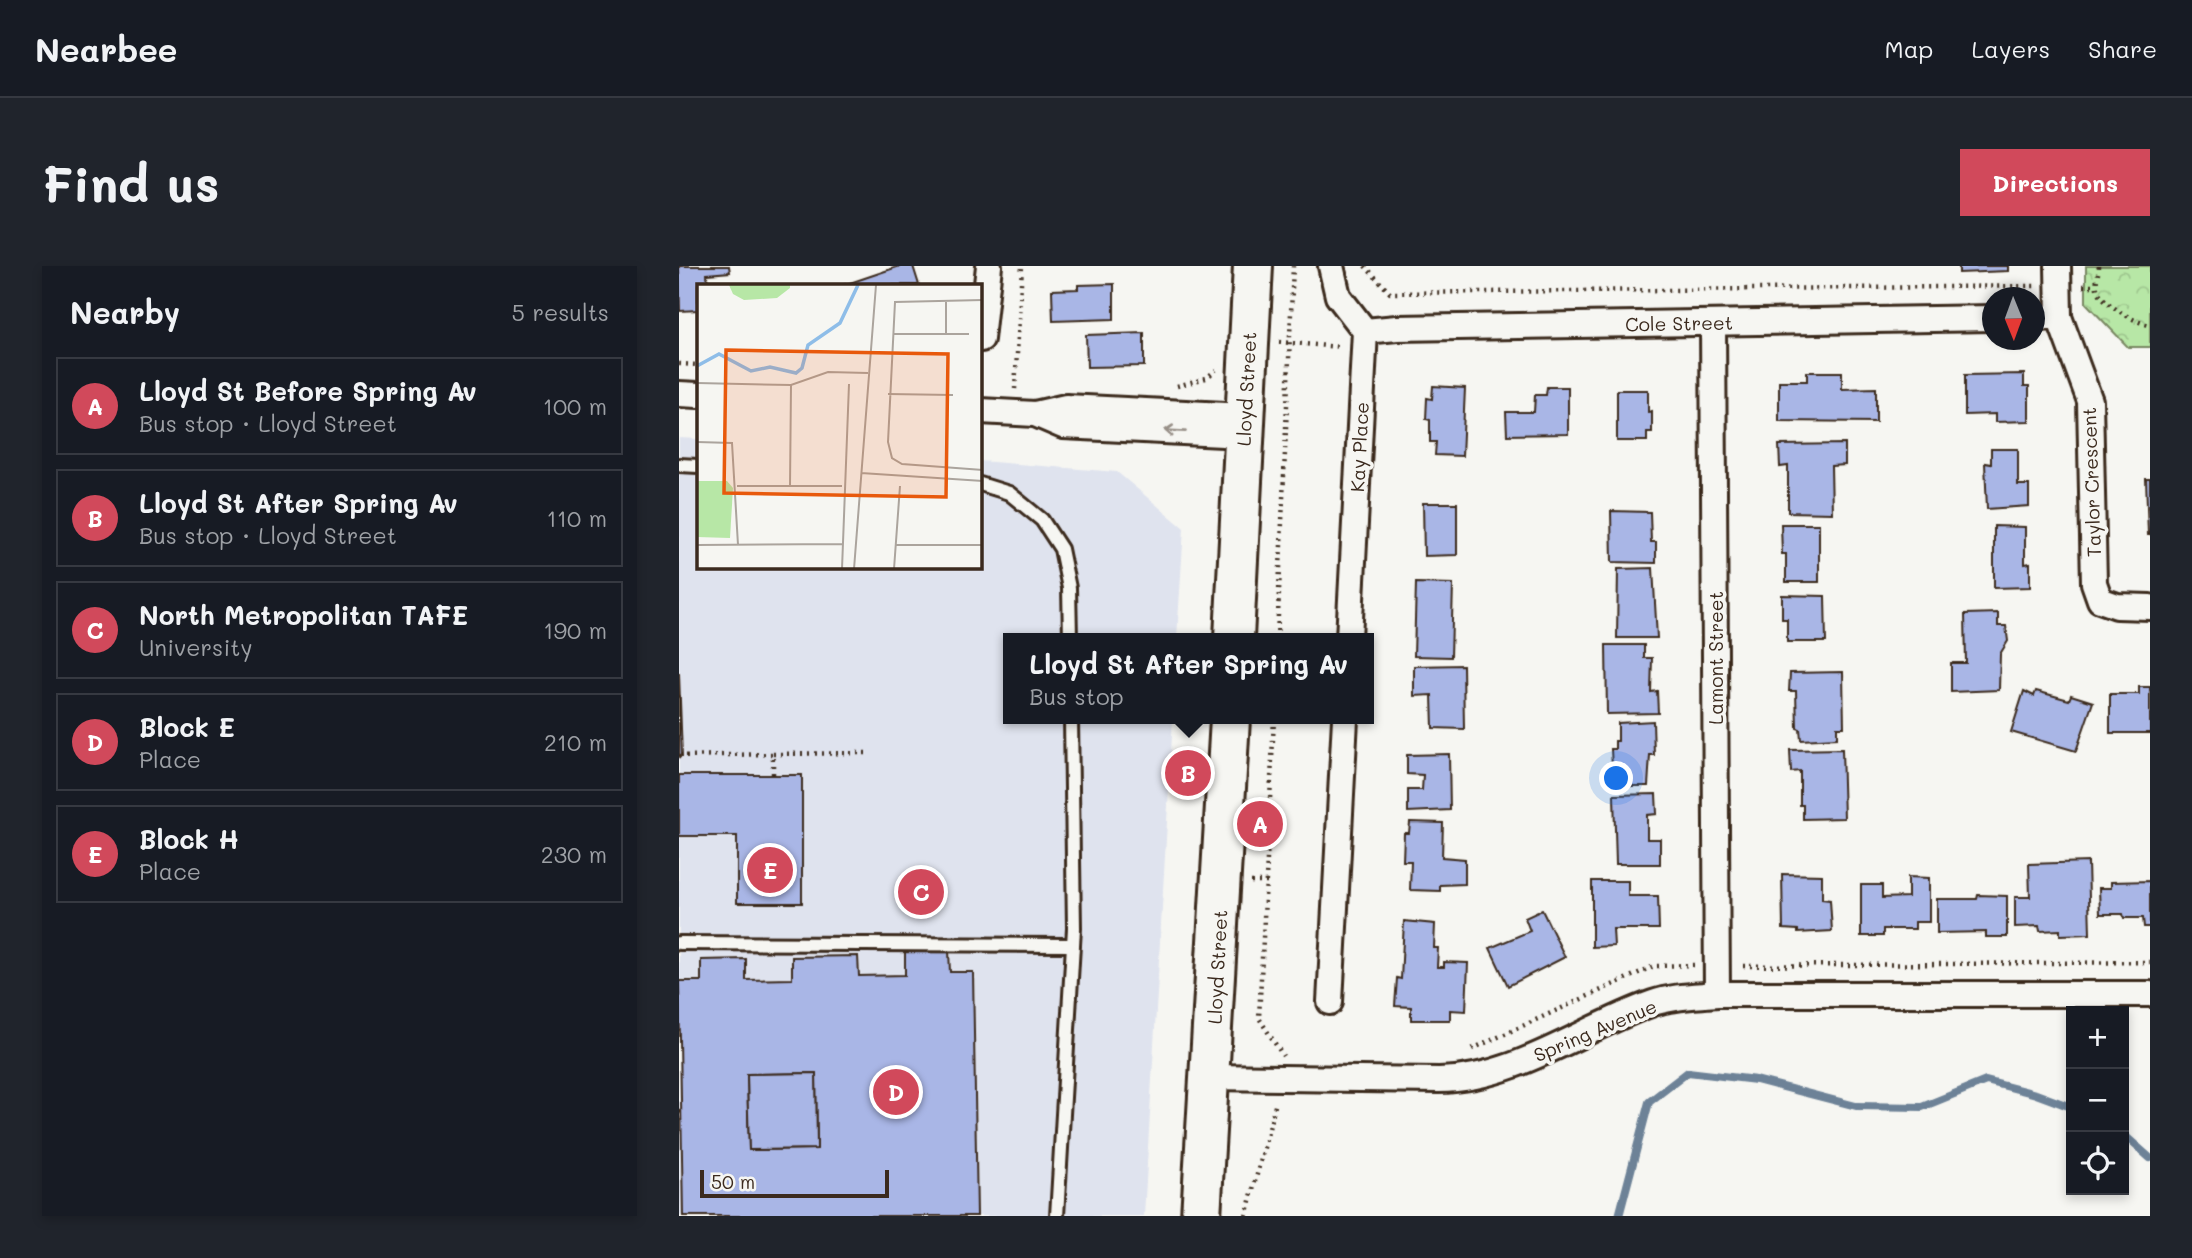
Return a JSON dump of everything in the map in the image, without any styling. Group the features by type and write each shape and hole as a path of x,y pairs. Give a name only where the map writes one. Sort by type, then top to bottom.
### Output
{"main road":[{"name":"Lloyd Street","path":"1234,633 1253,266"},
{"name":"Lloyd Street","path":"1201,1216 1230,724"}],"street":[{"path":"982,330 989,266"},
{"path":"1331,266 1338,296 1365,331"},
{"path":"2045,318 2059,317 2058,276"},
{"name":"Taylor Crescent","path":"2059,317 2090,401 2094,583 2100,600 2117,606 2150,607"},
{"name":"Cole Street","path":"1365,331 1982,318"},
{"name":"Lamont Street","path":"1713,323 1717,994"},
{"name":"Kay Place","path":"1349,633 1365,331"},
{"path":"679,394 697,395"},
{"path":"982,411 1035,414 1066,407 1244,425"},
{"path":"1330,1002 1345,724"},
{"name":"Spring Avenue","path":"1210,1077 1472,1078 1504,1069 1655,1002 1682,997 1717,994 2150,994"}],"lane":[{"path":"679,465 697,466"},
{"path":"982,485 1009,493 1042,520 1061,549 1069,588 1070,633"},
{"path":"1057,1216 1073,945 1071,724"},
{"path":"679,943 1073,945"}],"path":[{"path":"1015,389 1021,266"},
{"path":"1277,633 1293,266"},
{"path":"1365,266 1389,293 2058,276"},
{"path":"2099,266 2096,286 2102,297 2119,311 2150,325"},
{"path":"1274,341 1341,347"},
{"path":"679,364 697,365"},
{"path":"1246,1216 1278,1096 1284,1057 1259,1018 1274,724"},
{"path":"679,756 866,753"},
{"path":"773,754 773,775"},
{"path":"1743,967 2150,962"},
{"path":"1467,1052 1654,966 1702,965"}],"shaded area":[{"path":"679,438 697,439 697,569 982,569 982,461 1117,472 1184,528 1177,633 1003,633 1003,724 1173,724 1144,1216 679,1216"}],"green space":[{"path":"2086,266 2150,266 2150,347 2128,347 2086,303"}],"building":[{"path":"679,266 729,266 730,272 707,274 708,284 697,284 697,310 680,311"},
{"path":"900,266 913,266 919,284 847,284"},
{"path":"1959,266 2008,266 2008,271 1959,273"},
{"path":"1114,284 1114,319 1053,321 1052,290 1078,289 1078,285"},
{"path":"1144,333 1144,366 1087,367 1086,335"},
{"path":"1807,372 1842,372 1842,389 1876,388 1876,422 1779,421 1779,381 1807,381"},
{"path":"2024,374 2024,386 2029,386 2029,421 1995,422 1995,414 1965,415 1965,375"},
{"path":"1433,386 1465,388 1462,456 1435,455 1436,442 1430,442 1430,420 1426,419 1427,398 1432,399"},
{"path":"1547,387 1568,387 1568,434 1507,435 1506,412 1534,412 1535,395 1546,395"},
{"path":"1617,390 1648,390 1652,432 1647,432 1647,441 1617,441"},
{"path":"1845,444 1845,465 1831,466 1832,513 1788,512 1788,466 1780,467 1779,445"},
{"path":"1991,449 2018,449 2018,485 2029,485 2029,506 1987,509 1985,463 1991,464"},
{"path":"2146,479 2150,479 2150,535 2148,535"},
{"path":"1423,503 1457,503 1457,555 1424,556"},
{"path":"1611,511 1650,512 1651,542 1656,542 1656,563 1612,562"},
{"path":"1781,524 1819,524 1819,582 1786,582 1786,554 1782,554"},
{"path":"1994,526 2025,527 2025,564 2030,563 2030,587 1994,588"},
{"path":"1653,568 1657,638 1617,638 1618,569"},
{"path":"1416,583 1453,584 1451,657 1414,656"},
{"path":"1782,595 1825,596 1826,642 1787,642 1787,619 1782,619"},
{"path":"1998,613 1998,626 2006,626 2008,641 2000,654 1999,690 1951,692 1951,663 1966,663 1965,614"},
{"path":"1606,645 1644,645 1644,658 1652,658 1651,692 1657,691 1658,713 1607,714"},
{"path":"1463,665 1464,729 1433,728 1432,695 1414,696 1414,666"},
{"path":"1843,672 1844,727 1837,727 1837,738 1801,740 1800,729 1797,728 1796,691 1789,691 1790,673"},
{"path":"679,673 682,756 679,756"},
{"path":"2139,687 2150,687 2150,733 2110,733 2110,694 2139,694"},
{"path":"2024,691 2034,696 2036,691 2069,700 2071,695 2093,702 2076,751 2011,732"},
{"path":"1653,721 1654,755 1650,755 1648,786 1613,786 1611,749 1615,749 1615,741 1618,741 1618,723"},
{"path":"1842,749 1844,818 1803,819 1803,805 1800,805 1800,771 1791,772 1790,750"},
{"path":"1449,754 1450,810 1408,812 1408,790 1422,790 1423,775 1407,774 1407,755"},
{"path":"679,775 802,775 802,903 737,903 737,836 679,836"},
{"path":"1656,794 1657,814 1647,815 1647,839 1660,839 1660,864 1616,864 1614,795"},
{"path":"1410,822 1443,823 1442,857 1465,859 1465,884 1440,885 1440,891 1410,890 1411,861 1403,861 1404,833 1409,833"},
{"path":"2088,862 2090,934 2060,935 2060,930 2040,931 2039,926 2015,927 2015,897 2030,897 2029,864"},
{"path":"1782,874 1822,875 1822,899 1830,900 1832,931 1798,933 1798,930 1783,929"},
{"path":"1908,877 1929,878 1929,922 1915,922 1915,929 1883,929 1883,936 1861,936 1861,885 1882,885 1882,898 1908,897"},
{"path":"1592,881 1628,881 1628,896 1658,896 1659,929 1613,929 1614,946 1592,947"},
{"path":"2150,881 2150,927 2144,927 2143,918 2124,918 2123,914 2100,914 2099,888 2111,888 2111,882"},
{"path":"1978,895 2007,896 2007,937 1986,937 1986,932 1937,933 1937,899 1977,899"},
{"path":"1542,910 1565,957 1508,986 1490,948 1530,931 1525,918"},
{"path":"1404,921 1435,924 1434,948 1438,948 1437,967 1444,967 1444,962 1468,963 1466,1011 1450,1010 1450,1020 1411,1020 1411,1007 1395,1006 1397,978 1401,979"},
{"path":"949,951 950,972 973,972 977,1216 683,1216 679,981 701,981 701,960 746,959 746,980 792,979 792,957 858,956 859,976 905,975 905,952","holes":["816,1073 817,1149 749,1150 747,1074"]},
{"path":"816,1073 817,1149 749,1150 747,1074"}],"waterway":[{"path":"1619,1216 1649,1102 1688,1072 1756,1080 1856,1106 1922,1107 1986,1081 2066,1105"},
{"path":"2129,1139 2150,1158"}],"place":[{"name":"Lloyd St After Spring Av","path":"1188,773"},
{"name":"Lloyd St Before Spring Av","path":"1260,824"},
{"name":"Block H","path":"770,870"},
{"name":"North Metropolitan TAFE","path":"921,892"},
{"name":"Block E","path":"896,1092"}]}
